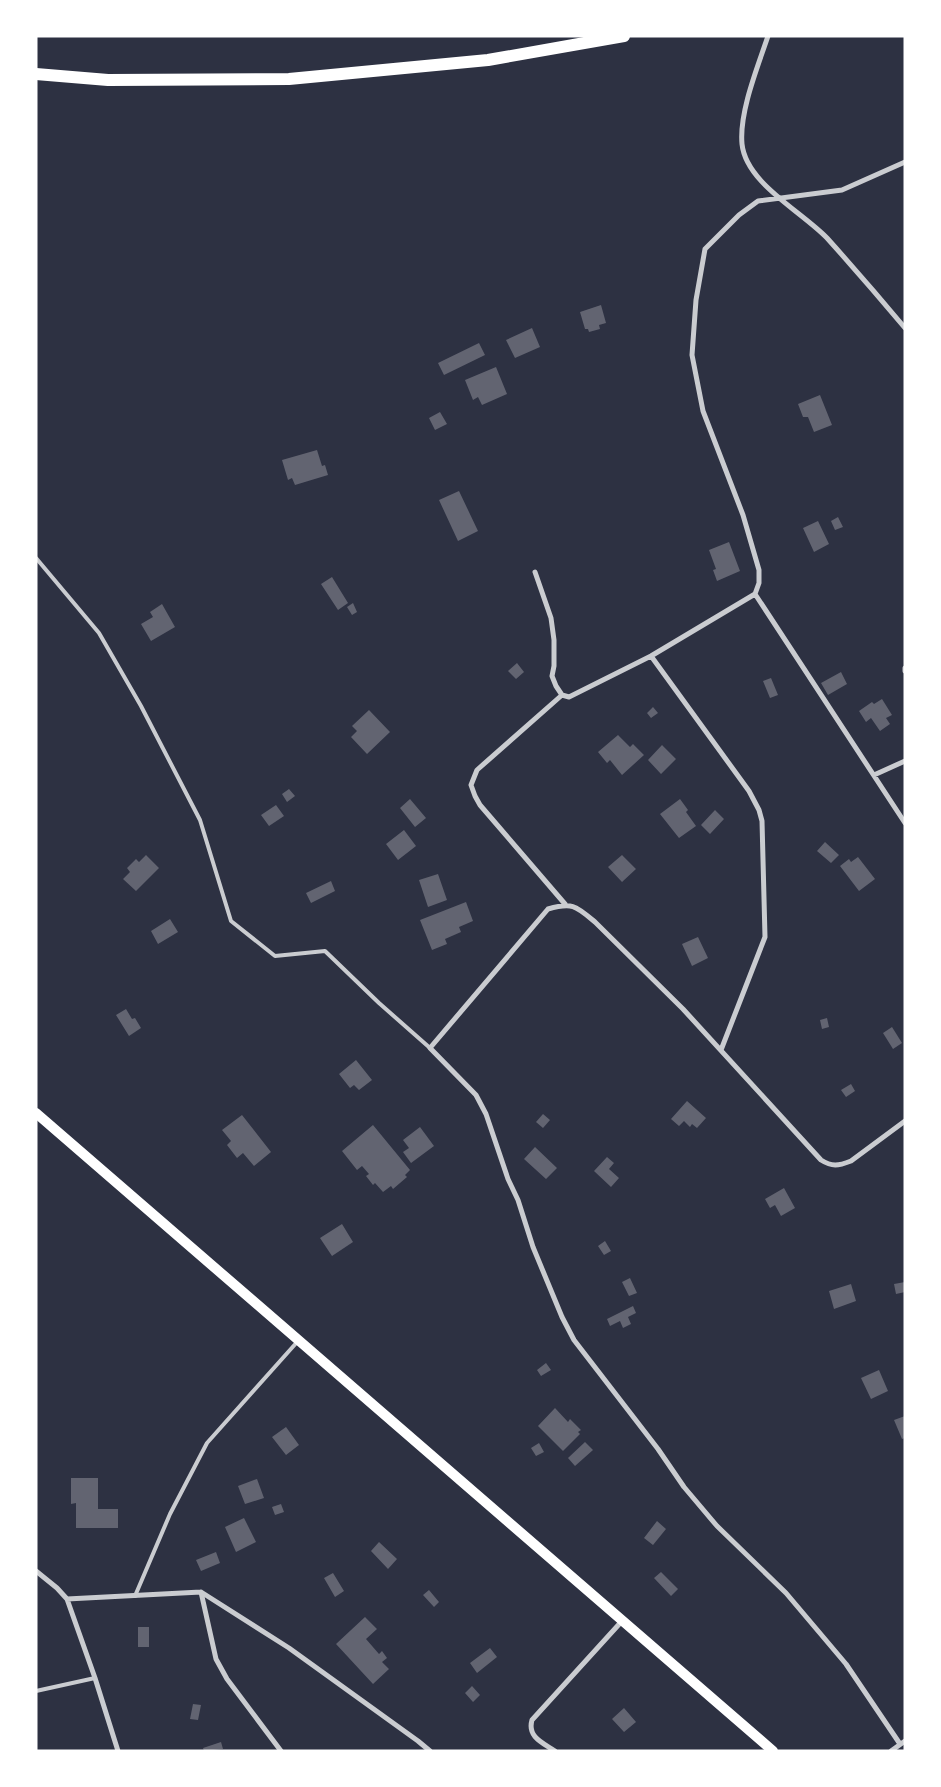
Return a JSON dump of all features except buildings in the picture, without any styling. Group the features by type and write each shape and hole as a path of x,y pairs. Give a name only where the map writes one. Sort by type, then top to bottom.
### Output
{"main road":[{"path":"36,74 108,80 289,79 488,60 624,36"},
{"path":"36,1113 773,1751"}],"street":[{"path":"768,36 756,70 743,123 742,144 747,163 779,198 804,216 826,237 905,328"},
{"path":"535,572 543,592 553,632 554,666 552,676 562,695 570,697 651,656 755,594 759,583 759,570 744,515 703,411 692,355 696,300 705,249 738,215 758,202 842,190 905,162"},
{"path":"755,594 905,823"},
{"path":"651,656 748,791 760,810 762,821 766,937 721,1050"},
{"path":"562,695 477,770 471,785 474,796 480,805 566,904 582,910 683,1008 821,1160 831,1166 842,1165 851,1161 905,1121"},
{"path":"874,776 905,761"},
{"path":"566,904 548,909 430,1048 476,1096 486,1114 508,1179 518,1200 533,1247 562,1317 574,1340 658,1449 684,1487 716,1526 786,1593 846,1664 903,1742 891,1751"},
{"path":"38,1573 57,1588 67,1599 118,1751"},
{"path":"201,1592 216,1660 227,1678 281,1751"},
{"path":"67,1599 201,1592 289,1648 418,1740 430,1751"},
{"path":"555,1751 534,1736 530,1727 532,1720 622,1621"}],"lane":[{"path":"36,558 99,633 140,706 200,820 231,921 275,956 325,951 379,1003 430,1048"},
{"path":"135,1596 170,1514 207,1443 298,1341"},
{"path":"36,1690 95,1678"}]}
